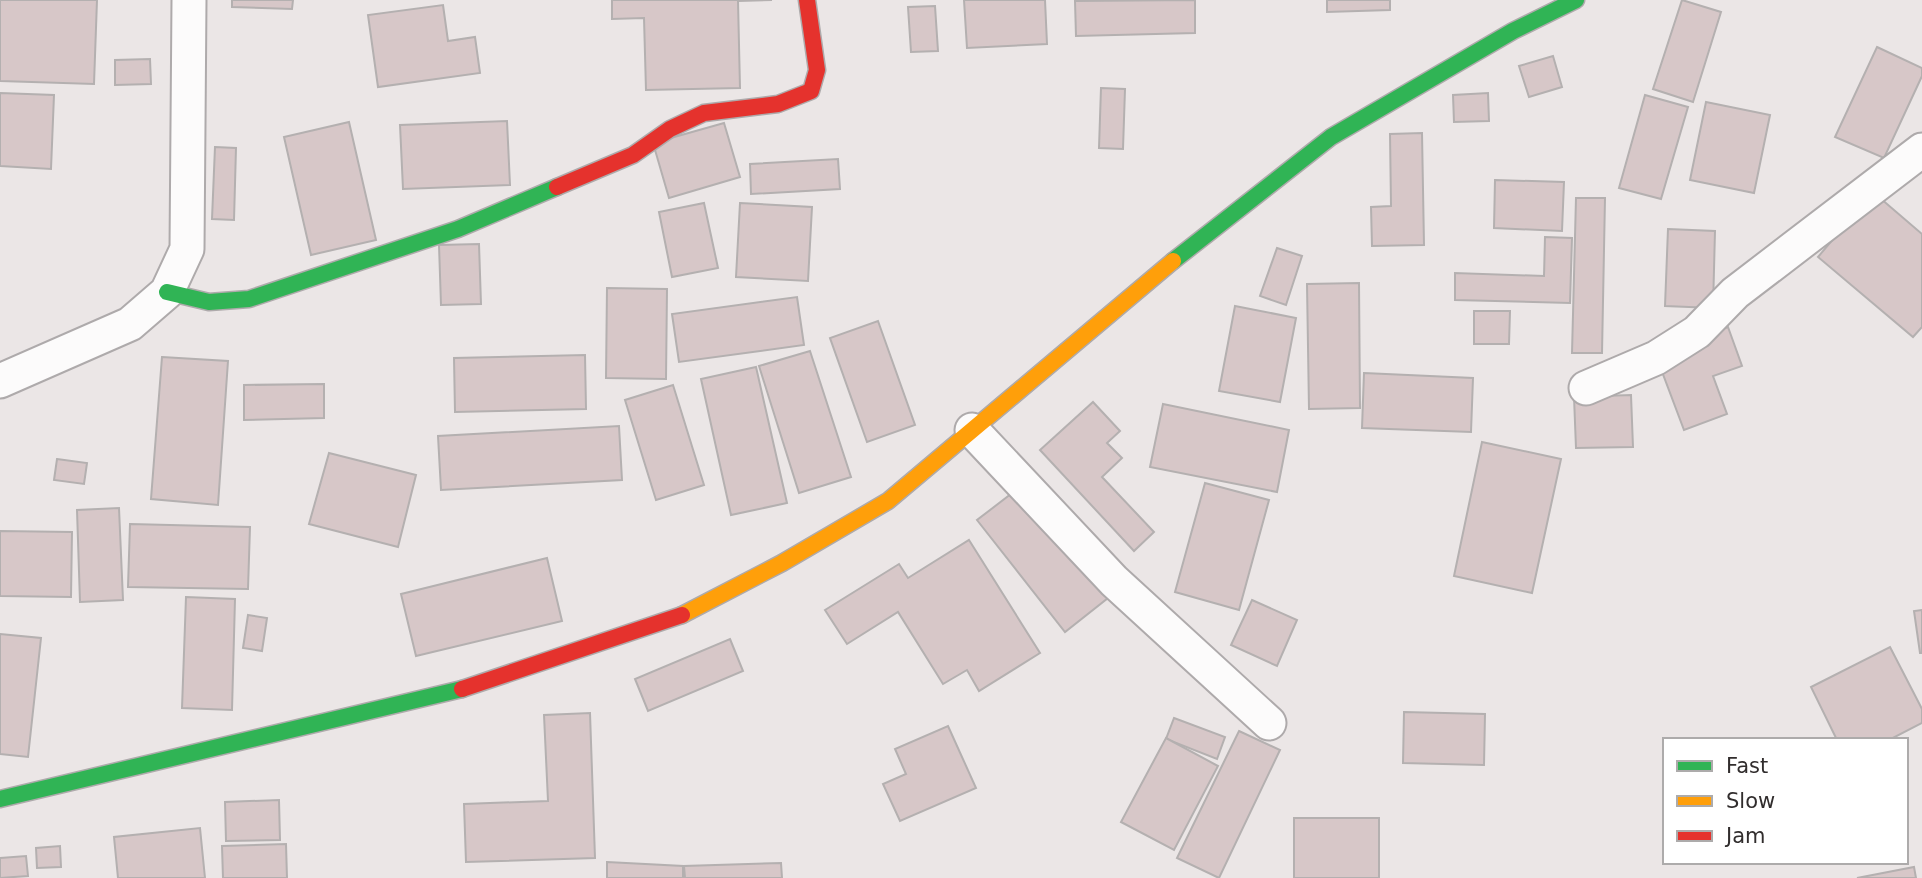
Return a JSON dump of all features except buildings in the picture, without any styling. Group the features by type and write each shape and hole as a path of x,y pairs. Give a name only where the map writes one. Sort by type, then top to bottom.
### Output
{"street":[{"path":"0,381 130,324 167,292 187,249 189,0"},
{"path":"167,292 209,302 249,299 458,229 633,155 670,129 704,113 778,104 811,91 817,70 807,0"},
{"path":"0,799 473,686 675,619 782,563 888,501 1148,281 1331,136 1513,31 1576,0"},
{"path":"1586,388 1656,358 1697,331 1735,293 1922,150"},
{"path":"972,430 1114,581 1269,723"}],"traffic: fast":[{"path":"1173,261 1331,137 1513,31 1576,0"},
{"path":"167,292 209,302 249,299 458,229 557,187"},
{"path":"0,799 462,689"}],"traffic: slow":[{"path":"682,615 782,563 888,501 1173,261"}],"traffic: jam":[{"path":"557,187 633,155 670,129 704,113 778,104 811,91 817,70 807,0"},
{"path":"462,689 682,615"}]}
